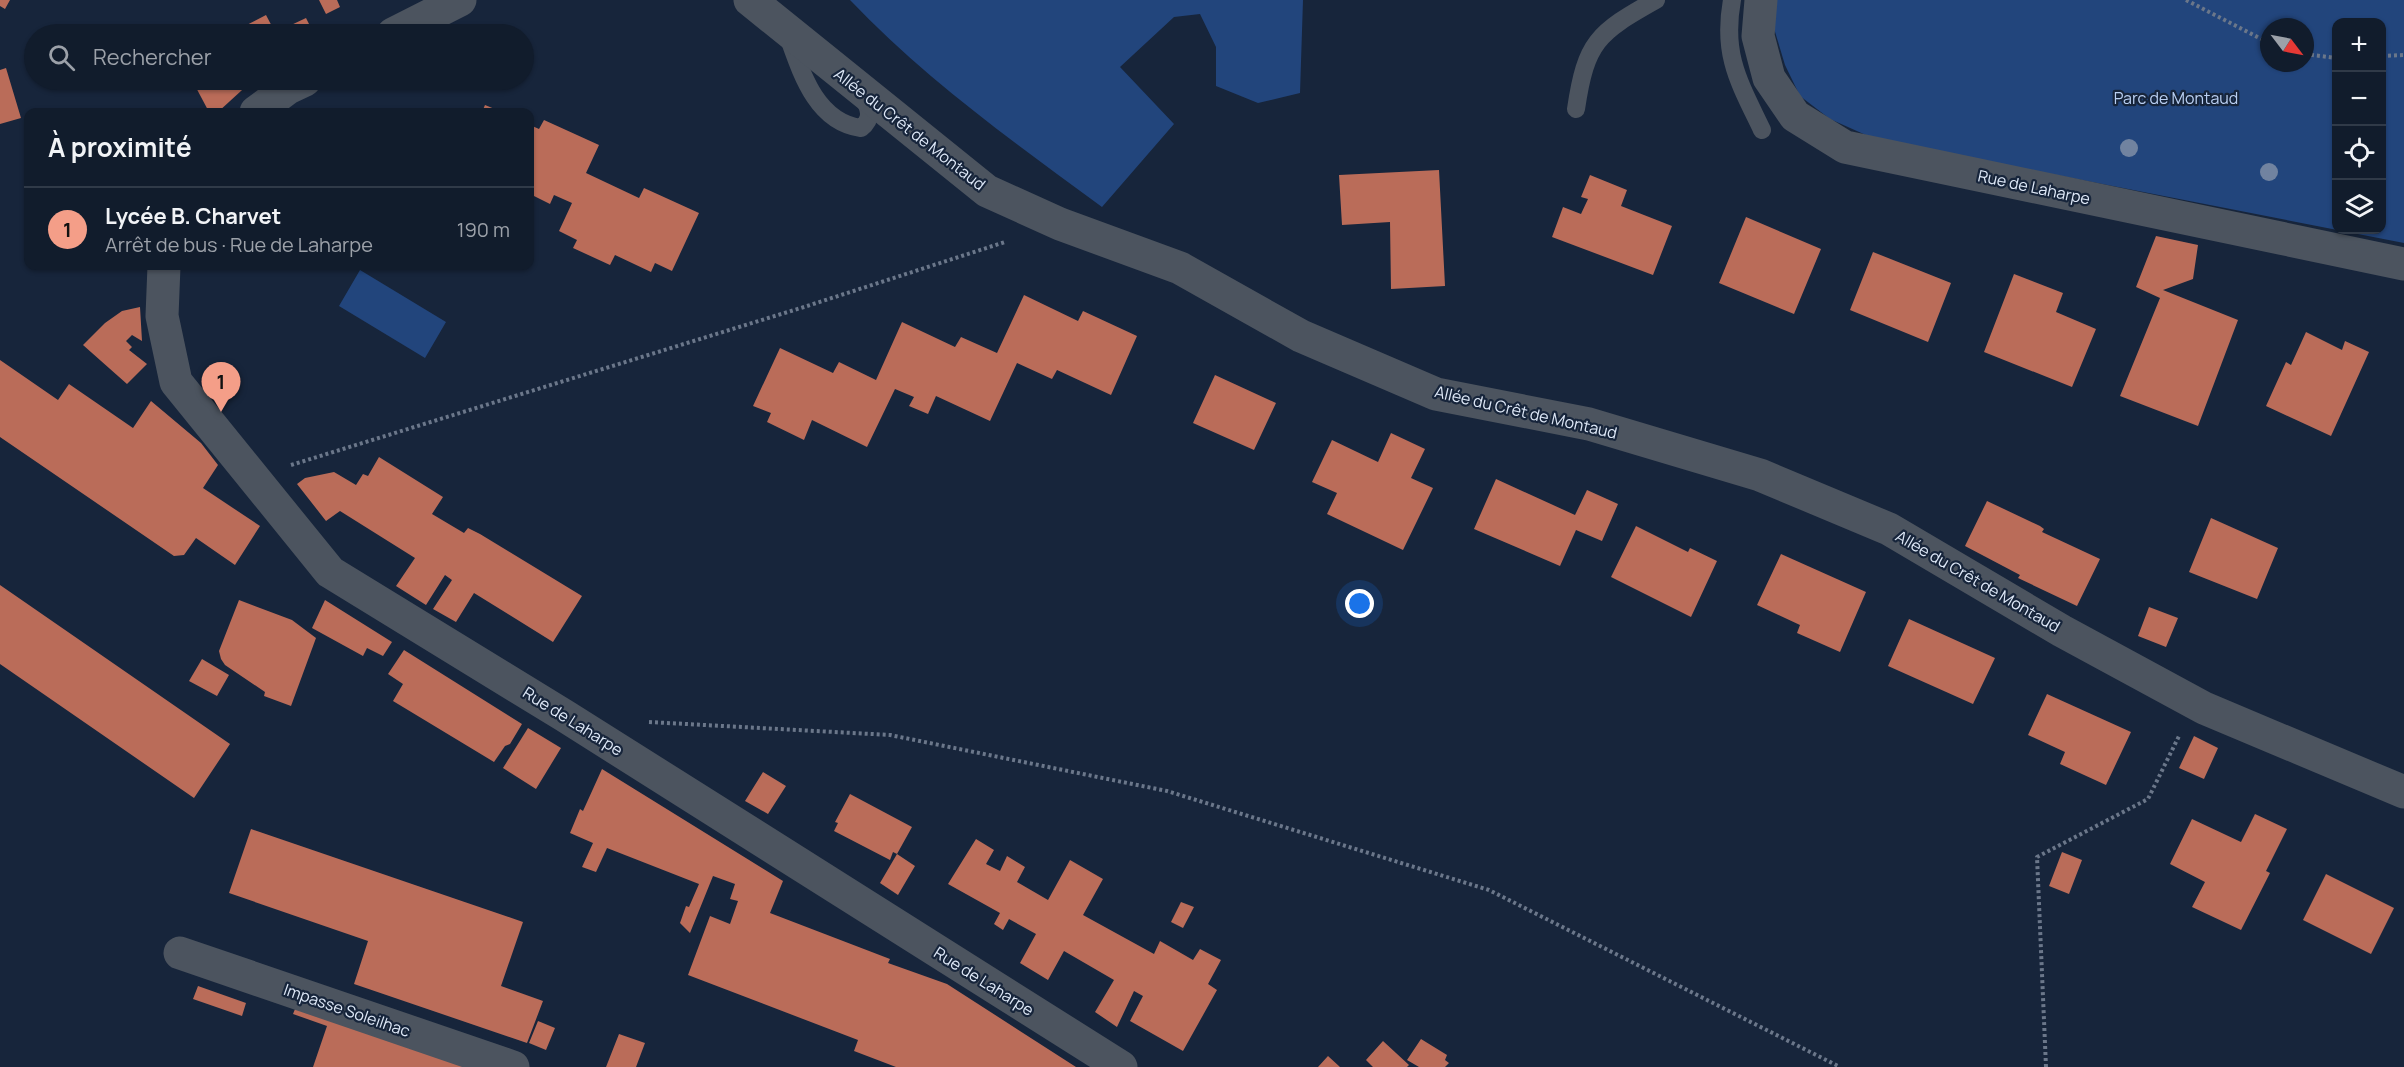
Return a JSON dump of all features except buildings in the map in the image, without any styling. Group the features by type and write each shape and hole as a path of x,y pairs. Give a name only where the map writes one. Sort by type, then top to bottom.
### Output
{"street":[{"path":"413,24 460,0"},
{"name":"Allée du Crêt de Montaud","path":"750,0 987,191 1060,224 1180,268 1301,336 1436,394 1590,424 1760,475 1889,529 2062,631 2195,703 2404,792"},
{"name":"Rue de Laharpe","path":"1761,0 1758,36 1769,78 1795,116 1845,147 2404,264"},
{"path":"261,108 285,90"},
{"name":"Rue de Laharpe","path":"164,270 162,316 176,382 330,572 565,716 1121,1067"},
{"name":"Impasse Soleilhac","path":"180,953 513,1067"}],"lane":[{"path":"1576,109 1582,73 1594,44 1617,22 1656,0"},
{"path":"1732,0 1728,34 1731,60 1762,130"}],"path":[{"path":"2186,0 2260,38"},
{"path":"2314,55 2332,57"},
{"path":"2386,56 2404,55"},
{"path":"295,462 804,307 1060,224"},
{"path":"2046,1067 2037,857 2148,799 2195,703"},
{"path":"646,722 890,735 1167,791 1489,890 1840,1067"}],"green space":[{"path":"850,0 1303,0 1300,93 1258,103 1216,86 1216,47 1200,14 1174,17 1120,67 1174,124 1102,207 940,83 909,57"},
{"name":"Parc de Montaud","path":"1775,0 2404,0 2404,243 2358,234 2386,234 2386,18 2332,18 2332,229 1877,140 1830,119 1800,96 1785,65 1773,25"},
{"path":"360,270 446,322 425,358 339,306"}],"place":[{"name":"Lycée B. Charvet","path":"221,412"}]}
